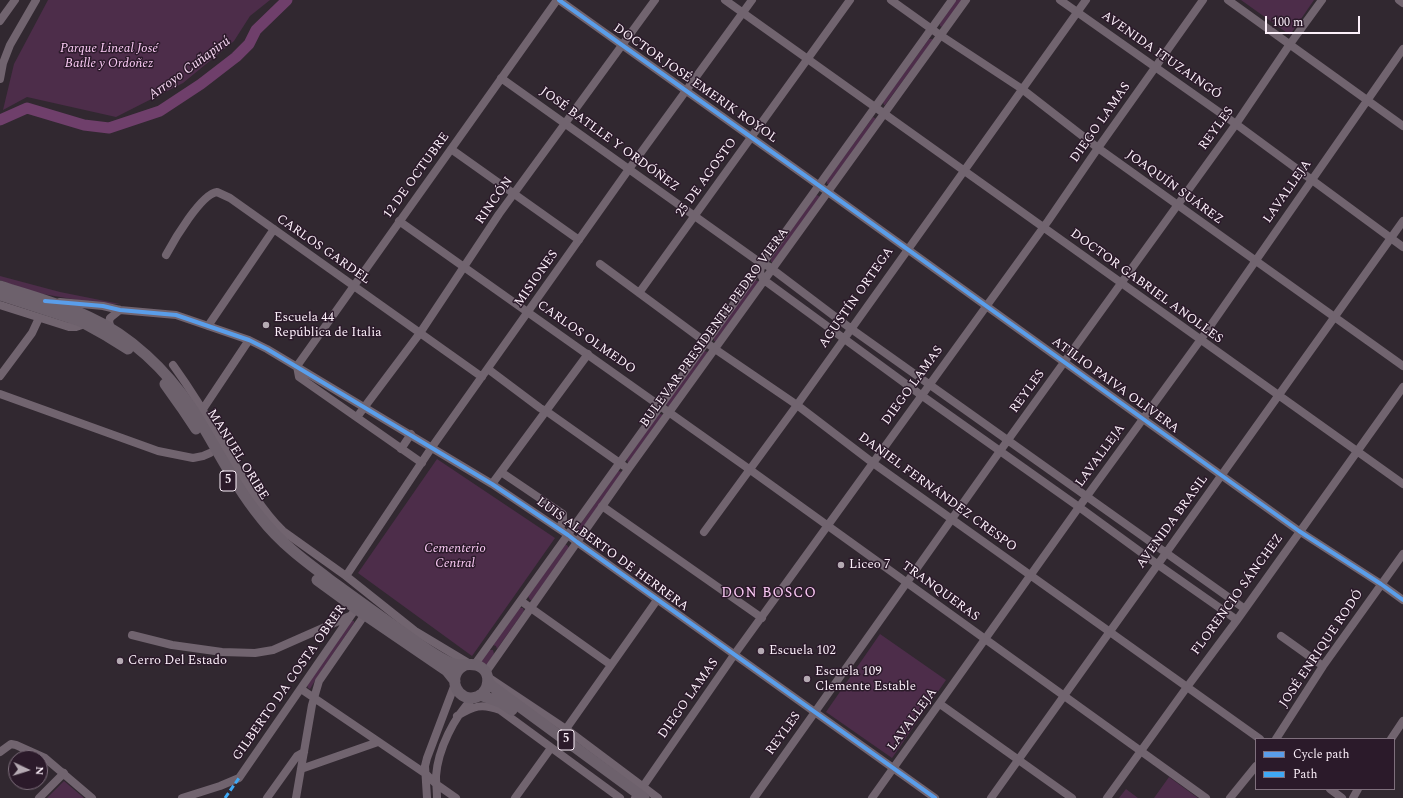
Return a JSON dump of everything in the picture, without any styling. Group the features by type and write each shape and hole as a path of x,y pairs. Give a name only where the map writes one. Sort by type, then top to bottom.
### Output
{"highway":[{"name":"MANUEL ORIBE","path":"0,286 89,317 111,328 138,348 164,372 180,391 239,488 273,531 287,546 361,610 453,664 481,667 493,687 639,795"},
{"name":"MANUEL ORIBE","path":"0,295 86,324 133,353 157,374 182,408 255,522 293,561 447,671 455,682 456,688 462,695 477,696 500,702 639,795"},
{"path":"455,682 458,670 470,665"},
{"path":"477,696 485,690 487,677"}],"street":[{"path":"0,21 15,0"},
{"path":"0,78 3,63 10,45 36,0"},
{"name":"DOCTOR JOSÉ EMERIK ROYOL","path":"558,0 819,185"},
{"name":"12 DE OCTUBRE","path":"297,366 558,0"},
{"name":"RINCÓN","path":"357,417 420,333 514,193 655,0"},
{"name":"DOCTOR GABRIEL ANOLLES","path":"725,0 1356,452 1403,484"},
{"name":"MISIONES","path":"346,576 432,447 629,169 752,0"},
{"name":"25 DE AGOSTO","path":"639,293 850,0"},
{"name":"JOAQUÍN SUÁREZ","path":"891,0 940,36 1022,89 1098,148 1403,366"},
{"name":"BULEVAR PRESIDENTE PEDRO VIERA","path":"470,665 487,647 521,601 952,0"},
{"name":"BULEVAR PRESIDENTE PEDRO VIERA","path":"487,677 497,656 602,506 966,0"},
{"name":"AVENIDA ITUZAINGÓ","path":"1060,0 1236,124 1403,247"},
{"name":"AGUSTÍN ORTEGA","path":"704,532 797,405 850,328 1086,0"},
{"name":"DIEGO LAMAS","path":"639,795 734,655 1043,228 1203,0"},
{"path":"1228,0 1403,126"},
{"name":"REYLES","path":"754,798 1064,361 1236,124 1290,44 1322,0"},
{"path":"1399,0 1403,3"},
{"name":"LAVALLEJA","path":"872,798 1030,575 1144,419 1403,49"},
{"name":"JOSÉ BATLLE Y ORDÓÑEZ","path":"501,78 762,264 768,266 850,328 1245,609"},
{"path":"451,149 579,240"},
{"name":"ATILIO PAIVA OLIVERA","path":"819,185 1221,475 1300,531 1403,600"},
{"name":"CARLOS GARDEL","path":"166,255 183,226 204,200 214,192 217,192 230,198 482,377"},
{"name":"CARLOS OLMEDO","path":"399,221 660,406"},
{"name":"AVENIDA BRASIL","path":"990,798 1065,696 1157,564 1279,396 1403,221"},
{"path":"208,326 274,230"},
{"name":"DANIEL FERNÁNDEZ CRESPO","path":"600,264 706,343 797,405 873,463 1259,738"},
{"path":"762,264 760,270 761,276 764,280 921,395 1237,620"},
{"name":"LUIS ALBERTO DE HERRERA","path":"45,301 103,306 120,310 176,316 249,340 267,349 411,434 492,484 560,529 934,798"},
{"path":"0,305 68,327 76,327 86,324"},
{"path":"61,315 79,314 90,311 120,310"},
{"path":"111,328 109,322 110,318 120,310"},
{"path":"0,376 32,333 39,318"},
{"path":"203,409 249,340"},
{"path":"492,484 588,354"},
{"name":"MANUEL ORIBE","path":"173,365 203,409 236,466 268,514 283,531 346,576 415,631 470,665"},
{"path":"297,366 299,377 422,463"},
{"path":"488,369 629,468"},
{"name":"FLORENCIO SÁNCHEZ","path":"1107,798 1245,609 1403,387"},
{"path":"0,394 158,451 193,458 210,453"},
{"name":"TRANQUERAS","path":"660,406 1206,798"},
{"path":"378,432 386,420"},
{"path":"401,449 411,434"},
{"path":"501,472 563,514 560,529"},
{"path":"602,506 762,618"},
{"path":"268,514 273,531"},
{"name":"JOSÉ ENRIQUE RODÓ","path":"1277,738 1323,666 1403,554"},
{"path":"566,729 657,600"},
{"path":"521,601 611,665"},
{"path":"132,635 172,645 222,652 255,653 273,650 361,610"},
{"path":"296,798 314,696 319,681 361,610"},
{"name":"GILBERTO DA COSTA OBRER","path":"182,798 220,786 239,778 301,689 361,610"},
{"path":"1281,636 1323,666"},
{"path":"487,647 495,648 497,656"},
{"name":"MANUEL ORIBE","path":"487,677 566,729 639,795 658,798"},
{"path":"455,682 427,758 426,774 428,798 437,798 437,768 442,748 449,731 457,716 477,696"},
{"path":"301,689 314,696 426,774 436,784 456,798"},
{"path":"940,704 1072,798"},
{"path":"457,716 471,708 482,706 500,710 620,798"},
{"path":"1392,738 1403,722"},
{"path":"301,769 378,742"},
{"path":"0,752 11,744 16,744 45,758 92,798"},
{"path":"515,798 551,748"},
{"path":"267,798 297,756 304,752"},
{"path":"1230,798 1255,767"},
{"path":"39,798 64,773"},
{"path":"1331,790 1342,798"}],"green space":[{"name":"Parque Lineal José Batlle y Ordoñez","path":"48,0 270,0 250,16 234,41 183,83 116,117 27,97 3,110 14,64"},
{"path":"956,0 963,0 942,27 940,26 940,23"},
{"path":"1241,0 1314,0 1290,35"},
{"path":"929,39 933,40 884,105 883,102"},
{"path":"873,117 876,119 829,184 827,184 827,180"},
{"path":"817,195 820,197 773,262 771,262 771,259"},
{"path":"0,276 60,292 120,304 101,304 31,292 0,280"},
{"path":"754,280 759,282 716,341 714,341 714,337"},
{"path":"703,351 708,352 670,407 668,406 666,404"},
{"path":"658,414 663,415 628,463 627,459"},
{"name":"Cementerio Central","path":"437,459 555,538 472,656 358,573"},
{"path":"618,471 622,472 580,532 577,529"},
{"path":"565,545 569,548 532,600 530,600 528,596"},
{"path":"519,608 523,608 524,611 497,649 496,646 493,645"},
{"path":"351,621 354,621 354,623 310,689 308,688 307,685"},
{"path":"880,634 946,680 892,758 826,712"},
{"path":"489,650 493,650 494,654 487,665 481,661"},
{"path":"1169,777 1198,798 1154,798"},
{"path":"64,781 84,798 47,798"},
{"path":"1126,789 1138,798 1119,798"}],"waterway":[{"name":"Arroyo Cuñapirú","path":"0,120 27,108 84,125 109,128 160,111 201,84 236,57 249,44 256,30 287,0"}],"marked path":[{"path":"225,798 239,778"}],"cycle path":[{"path":"559,0 1299,531 1403,600"},
{"path":"45,301 176,315 249,340 267,349 492,484 568,535 935,798"}],"place":[{"name":"Escuela 44 República de Italia","path":"266,325"},
{"name":"Liceo 7","path":"841,565"},
{"name":"Escuela 102","path":"761,651"},
{"name":"Cerro Del Estado","path":"120,661"},
{"name":"Escuela 109 Clemente Estable","path":"807,679"}],"district":[{"name":"DON BOSCO","path":"769,594"}]}
